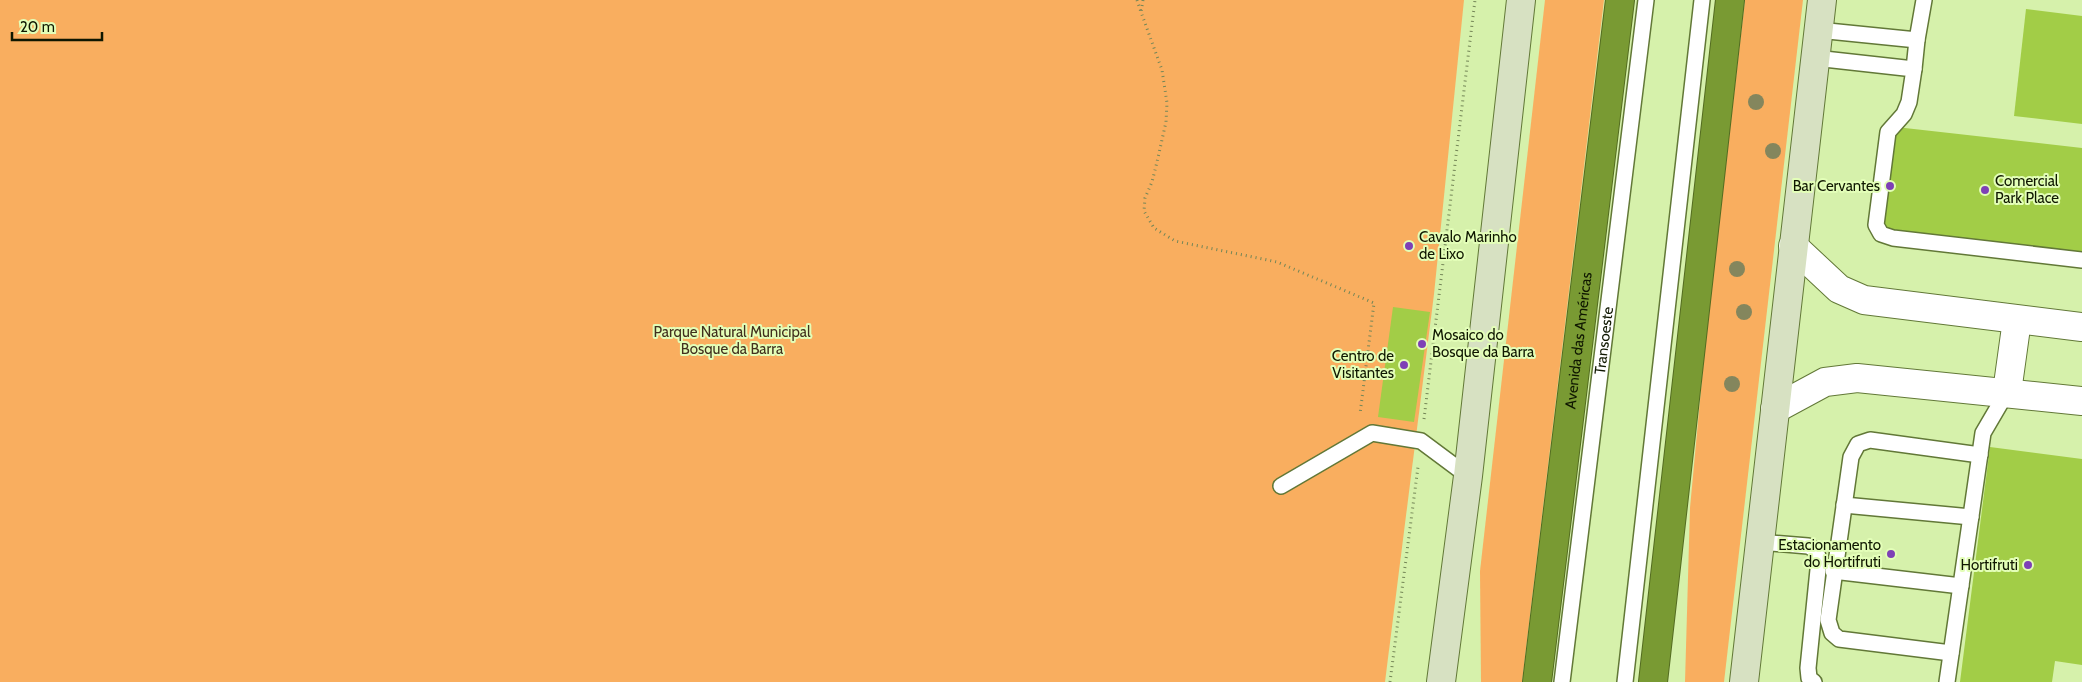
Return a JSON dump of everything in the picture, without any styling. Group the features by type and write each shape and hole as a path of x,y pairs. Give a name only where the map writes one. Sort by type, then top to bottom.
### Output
{"highway":[{"name":"Avenida das Américas","path":"1537,682 1620,0"},
{"path":"1653,682 1730,0"},
{"path":"1657,641 1666,666 1664,682"}],"main road":[{"path":"1441,682 1468,476 1522,0"},
{"path":"1744,682 1822,0"}],"street":[{"path":"1793,246 1839,289 1864,300 2082,327"},
{"path":"2007,392 2017,320"},
{"path":"1775,409 1825,382 1857,378 2082,401"}],"lane":[{"name":"Transoeste","path":"1562,682 1646,0"},
{"path":"1625,682 1702,0"},
{"path":"1924,0 1909,102 1904,114 1888,132 1876,225 1881,234 1893,238 2082,260"},
{"path":"1818,30 1917,40"},
{"path":"1815,58 1914,69"},
{"path":"1947,682 1983,433 2007,392"},
{"path":"1281,486 1372,433 1421,440 1468,476"},
{"path":"1951,652 1839,640 1832,633 1828,620 1833,571 1851,457 1858,444 1870,440 1980,455"},
{"path":"1844,505 1971,517"},
{"path":"1759,542 1808,546 1816,550 1819,560 1808,668 1809,678 1814,682"},
{"path":"1833,571 1961,586"}],"path":[{"path":"1137,0 1162,70 1167,103 1166,122 1152,182 1145,198 1144,211 1154,228 1175,241 1277,262 1374,302 1356,442"},
{"path":"1141,12 1143,0"},
{"path":"1390,682 1475,0"}],"green space":[{"name":"Parque Natural Municipal Bosque da Barra","path":"0,0 1464,0 1434,294 1385,682 0,682"},
{"path":"1545,0 1604,0 1522,682 1481,682 1480,571"},
{"path":"1745,0 1803,0 1724,682 1685,682 1690,508 1707,325"}],"building":[{"path":"2026,9 2082,16 2082,124 2014,116"},
{"name":"Comercial Park Place","path":"1896,127 2082,148 2082,255 1883,232"},
{"name":"Centro de Visitantes","path":"1393,307 1430,312 1414,422 1378,417"},
{"name":"Hortifruti","path":"1990,447 2082,459 2082,665 2055,661 2052,682 1960,682"}],"place":[{"name":"Bar Cervantes","path":"1890,186"},
{"name":"Comercial Park Place","path":"1985,190"},
{"name":"Cavalo Marinho de Lixo","path":"1409,246"},
{"name":"Mosaico do Bosque da Barra","path":"1422,344"},
{"name":"Centro de Visitantes","path":"1404,365"},
{"name":"Estacionamento do Hortifruti","path":"1891,554"},
{"name":"Hortifruti","path":"2028,565"}]}
